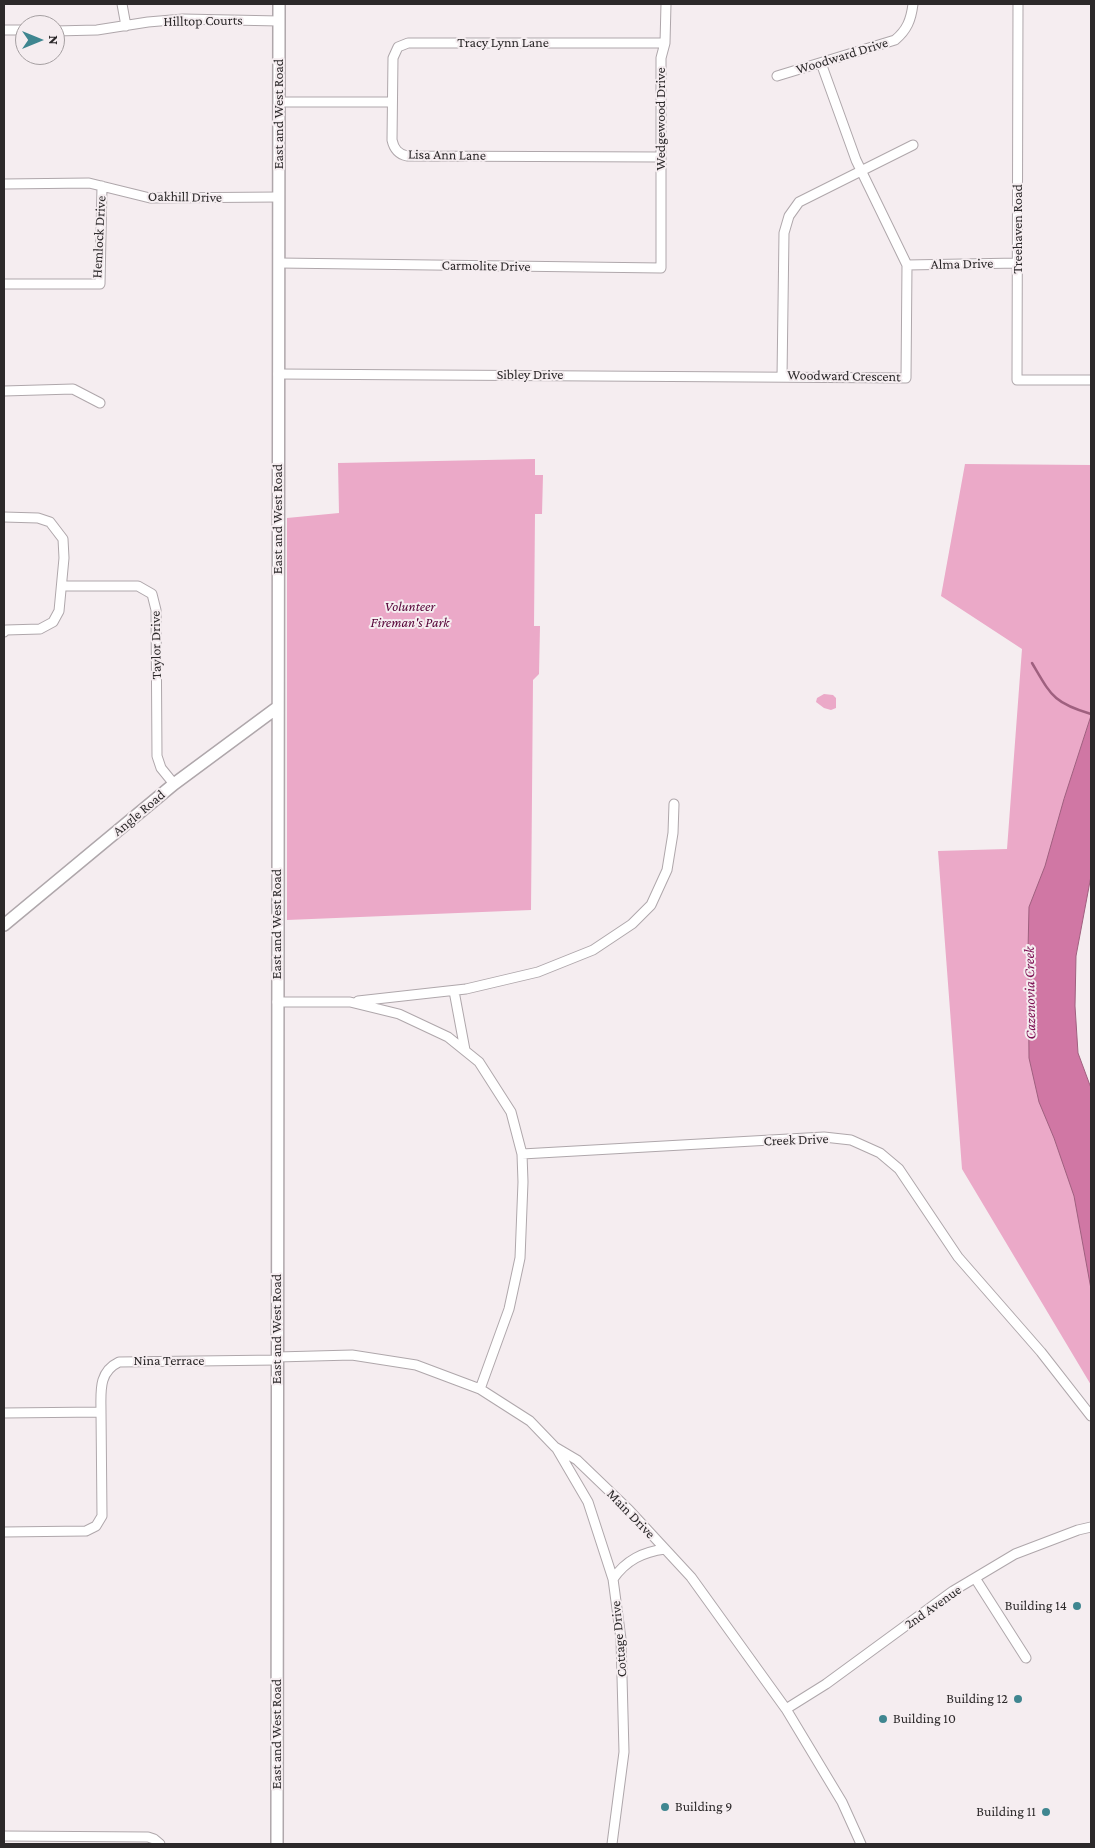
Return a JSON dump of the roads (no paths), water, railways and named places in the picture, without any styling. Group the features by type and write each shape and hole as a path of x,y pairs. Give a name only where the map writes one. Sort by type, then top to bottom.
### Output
{"street":[{"path":"122,4 126,26"},
{"name":"East and West Road","path":"277,1844 279,4"},
{"name":"Wedgewood Drive","path":"661,234 661,58 665,43 666,4"},
{"name":"Woodward Drive","path":"777,76 895,40 910,22 913,4"},
{"name":"Treehaven Road","path":"1018,4 1017,380 1091,380"},
{"name":"Hilltop Courts","path":"65,30 97,30 183,19 279,21"},
{"name":"Tracy Lynn Lane","path":"392,102 392,58 398,47 408,43 665,43"},
{"name":"Woodward Crescent","path":"821,63 861,171 906,264 906,378 782,377 784,233 788,216 799,202 861,171"},
{"path":"279,102 392,102"},
{"name":"Lisa Ann Lane","path":"392,102 392,140 397,151 407,156 661,157"},
{"path":"861,171 913,145"},
{"name":"Oakhill Drive","path":"4,184 89,183 150,198 279,197"},
{"name":"Hemlock Drive","path":"4,284 100,284 102,186"},
{"name":"Carmolite Drive","path":"279,263 661,268 661,234"},
{"name":"Alma Drive","path":"906,264 1018,263"},
{"name":"Sibley Drive","path":"278,374 782,377"},
{"path":"4,391 73,389 100,403"},
{"path":"4,517 38,518 50,522 63,539 64,558 59,611 53,622 40,629 6,630 4,632"},
{"name":"Taylor Drive","path":"62,586 138,586 152,594 156,610 157,756 161,768 174,784"},
{"name":"Angle Road","path":"4,926 174,784 278,706"},
{"path":"277,1002 350,1002 454,991 538,972 593,950 632,924 651,905 667,870 673,833 674,804"},
{"path":"454,991 464,1050"},
{"path":"350,1002 399,1014 448,1037 479,1062 511,1112 522,1154 523,1182 520,1258 508,1309 480,1389"},
{"name":"Creek Drive","path":"522,1154 824,1137 851,1140 880,1153 899,1169 958,1257 1041,1352 1091,1416"},
{"name":"Main Drive","path":"277,1358 352,1354 416,1365 480,1389 530,1421 555,1446 576,1460 629,1510 691,1578 786,1709 842,1802 861,1844"},
{"name":"Nina Terrace","path":"4,1532 86,1531 96,1526 102,1516 101,1382 103,1375 112,1365 119,1362 277,1358"},
{"path":"4,1412 101,1412"},
{"name":"Cottage Drive","path":"555,1446 588,1502 613,1579 621,1639 624,1752 612,1844"},
{"name":"2nd Avenue","path":"786,1709 826,1684 953,1591 1015,1554 1078,1530 1091,1527"},
{"path":"613,1579 620,1570 636,1557 655,1550 665,1549"},
{"path":"975,1578 1026,1658"},
{"path":"4,1836 148,1837 154,1838 160,1844"}],"water":[{"name":"Cazenovia Creek","path":"1091,716 1091,876 1076,956 1075,1006 1078,1053 1091,1088 1091,1289 1074,1196 1039,1102 1029,1058 1028,950 1029,907 1045,866"}],"waterway":[{"path":"1032,663 1054,696 1068,706 1091,714"}],"place":[{"name":"Building 14","path":"1077,1606"},
{"name":"Building 12","path":"1018,1699"},
{"name":"Building 10","path":"883,1719"},
{"name":"Building 9","path":"665,1807"},
{"name":"Building 11","path":"1046,1812"}],"park label":[{"name":"Volunteer Fireman's Park","path":"410,616"}]}
